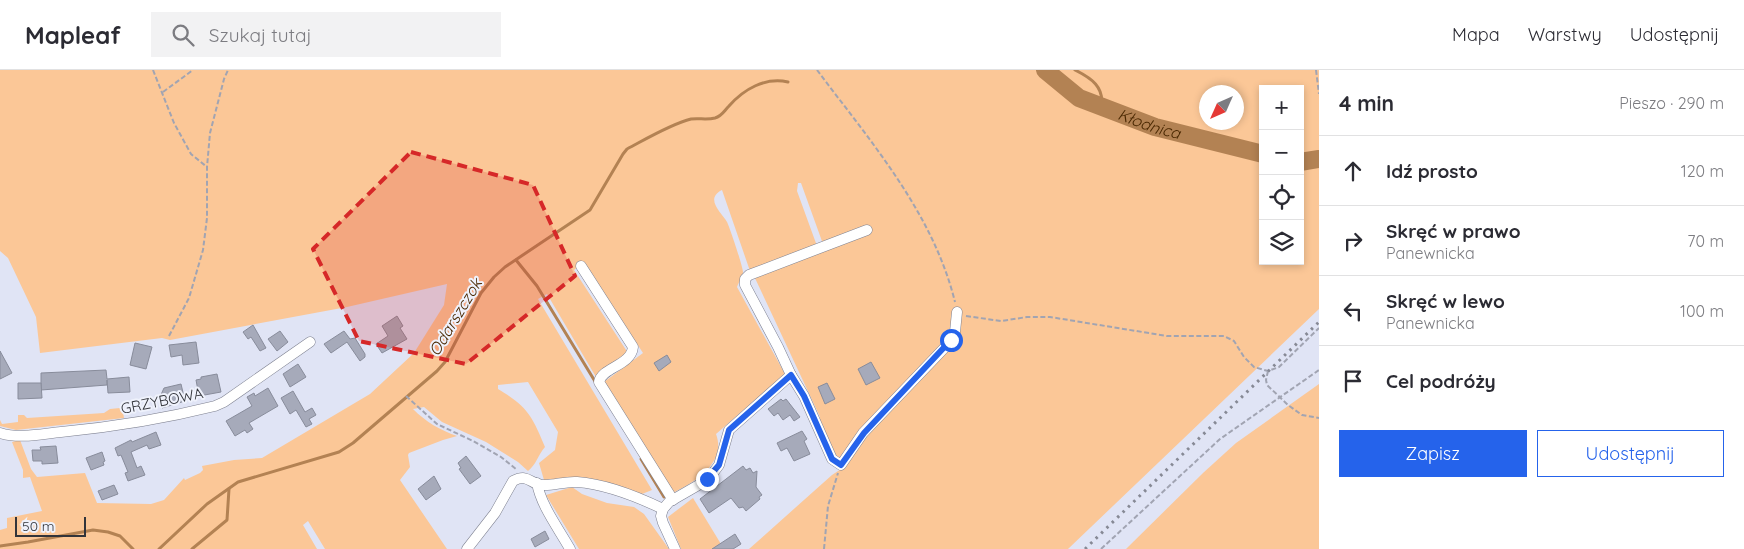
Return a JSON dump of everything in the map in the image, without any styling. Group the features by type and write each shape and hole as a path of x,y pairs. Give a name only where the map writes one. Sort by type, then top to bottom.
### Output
{"street":[{"path":"867,230 749,275 745,280 745,285 837,462 951,340 955,332 958,312"},
{"path":"581,266 633,348 633,353 629,358 602,376 600,382 673,500"},
{"name":"GRZYBOWA","path":"0,433 18,436 141,423 215,406 224,402 310,342"},
{"path":"675,549 662,523 663,509 673,500 702,483 713,473 719,465 729,430 791,375"},
{"path":"467,549 495,513 514,480 526,477 542,485 566,481 579,482 630,496 663,509"},
{"path":"537,483 546,506 570,549"}],"path":[{"path":"153,70 174,123 191,154 207,167"},
{"path":"162,92 193,70"},
{"path":"169,336 189,298 203,250 207,218 207,167 210,133 228,70"},
{"path":"817,70 901,183 935,243 949,277 958,312 971,317 1001,321 1027,317 1050,317 1167,336 1224,336 1234,341 1244,357 1254,367 1268,371 1279,367 1319,328"},
{"path":"1316,70 1319,94"},
{"path":"1101,549 1220,439 1319,370"},
{"path":"1268,371 1267,384 1288,405 1302,415 1319,418"},
{"path":"406,396 437,424 501,457 526,477"},
{"path":"824,549 828,506 837,462"}],"highlighted area":[{"path":"411,152 533,185 575,276 466,364 359,341 313,249"}],"shaded area":[{"path":"0,70 1319,70 1319,309 1068,549 749,549 832,475 844,467 867,436 951,335 841,458 837,458 820,423 820,417 754,276 823,244 801,183 798,183 797,191 817,246 750,271 722,190 714,198 716,206 729,226 743,272 737,287 785,374 716,434 717,454 713,463 691,483 673,493 604,382 643,353 584,262 574,270 628,353 596,377 547,294 538,299 652,490 642,494 565,478 544,480 539,463 555,450 558,432 528,382 498,385 498,389 516,401 528,413 545,447 528,471 518,462 486,442 442,422 424,407 413,409 434,425 457,436 409,453 410,467 400,480 447,549 325,549 308,521 303,525 317,549 0,549 0,530 7,528 7,518 42,511 30,477 23,478 23,470 12,442 20,440 31,469 37,477 85,473 97,503 151,504 164,500 184,478 185,480 200,473 203,470 202,466 234,460 262,458 370,394 414,353 444,305 447,284 347,307 170,340 162,338 40,353 36,317 8,258 0,251"},
{"path":"1319,384 1319,549 1126,549 1236,443"},
{"path":"120,408 124,418 16,430 0,426 0,420 2,424 18,422 18,415 24,415 27,418 104,413 110,409"},
{"path":"572,487 582,494 607,503 634,507 644,514 669,549 579,549 546,495"},
{"path":"693,498 724,549 681,549 668,517"}],"building":[{"path":"397,316 403,326 400,328 407,339 382,353 376,344 388,336 382,326"},
{"path":"253,325 266,348 260,351 251,337 248,339 243,332"},
{"path":"280,331 288,342 277,351 268,339"},
{"path":"344,331 350,339 355,338 365,354 365,357 360,361 347,342 331,353 324,344"},
{"path":"196,342 199,363 183,365 182,355 171,357 169,345"},
{"path":"135,343 152,347 146,369 130,365"},
{"path":"0,351 12,373 0,379"},
{"path":"667,355 671,362 659,371 654,363"},
{"path":"871,362 880,378 866,385 858,369"},
{"path":"298,364 306,377 290,387 283,374"},
{"path":"106,370 107,379 129,377 130,392 108,393 107,380 107,385 41,390 41,373"},
{"path":"217,374 221,392 199,396 196,380 201,379 201,377"},
{"path":"18,383 41,383 42,398 18,399"},
{"path":"827,383 835,399 825,404 818,387"},
{"path":"181,384 185,401 162,408 159,399 164,388"},
{"path":"268,388 278,406 249,423 253,429 247,433 245,430 235,436 226,421 252,406 247,397 254,393 255,396"},
{"path":"293,391 305,412 312,408 316,415 309,419 312,424 306,427 296,410 290,414 281,398"},
{"path":"781,399 783,401 786,399 800,417 794,421 790,415 783,420 778,413 774,416 768,409"},
{"path":"802,431 807,439 804,441 810,454 794,461 787,448 781,451 777,443"},
{"path":"156,432 161,445 149,449 147,445 131,452 137,468 141,466 145,475 128,481 125,473 128,472 121,455 118,456 115,448 131,440 132,442"},
{"path":"56,446 58,463 42,464 42,461 33,461 32,450 41,450 40,447"},
{"path":"102,452 105,461 103,462 104,465 91,470 86,458"},
{"path":"466,456 481,476 470,484 459,469 461,468 458,463"},
{"path":"743,466 746,470 750,468 753,473 757,471 756,487 762,495 759,497 760,499 746,511 743,507 739,508 731,498 709,513 700,499"},
{"path":"434,476 441,489 426,500 418,489"},
{"path":"114,485 118,494 102,500 98,491"},
{"path":"545,531 549,539 535,547 531,539"},
{"path":"735,534 741,544 733,549 712,549"}],"waterway":[{"name":"Kłodnica","path":"1045,70 1079,98 1155,127 1259,153"},
{"path":"1075,70 1096,84 1101,94 1101,107"},
{"name":"Odarszczok","path":"159,549 207,504 238,482 339,452 353,443 445,362 481,293 494,277 505,267 590,210 627,149 683,121 715,118 721,115 741,94 763,83 771,81 788,82"},
{"name":"Kłodnica","path":"1304,161 1319,159"},
{"path":"516,260 537,286 596,383"},
{"path":"641,459 664,497"},
{"path":"192,549 227,520 229,489"},
{"name":"Odarszczok","path":"0,546 93,530 120,536 133,549"}],"railway":[{"path":"1085,549 1319,322"}],"route":[{"path":"707,479 719,465 729,430 791,375 804,396 832,459 841,465 864,433 951,340"}]}
